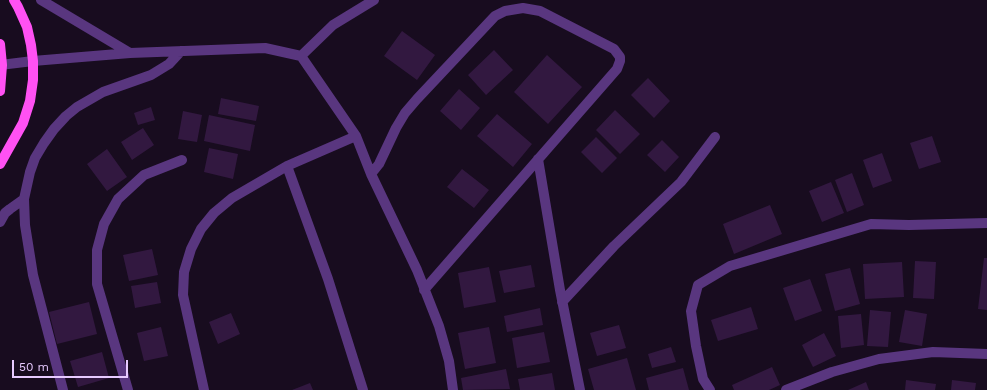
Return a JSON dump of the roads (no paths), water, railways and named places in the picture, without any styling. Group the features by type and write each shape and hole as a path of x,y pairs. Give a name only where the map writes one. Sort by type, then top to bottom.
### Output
{"main road":[{"path":"0,164 14,140 25,115 30,101 33,80 33,61 27,27 14,0"},
{"path":"0,44 0,91"}],"street":[{"path":"41,0 130,53"},
{"path":"301,56 333,25 374,0"},
{"path":"371,174 379,164 396,128 405,113 495,16 515,8 540,11 614,49 620,57 617,69 424,290"},
{"path":"1,65 130,53 265,48 301,56 356,136 371,174 417,270 439,326 449,361 453,390"},
{"path":"63,390 33,276 24,225 24,199 26,186 35,158 54,129 66,116 90,99 103,92 151,75 169,64 181,52"},
{"path":"204,390 183,295 184,272 191,249 201,229 214,213 232,198 287,166 356,136"},
{"path":"562,302 614,246 681,182 715,137"},
{"path":"538,159 562,302 580,390"},
{"path":"128,390 97,284 97,250 104,224 118,199 144,175 182,160"},
{"path":"287,166 328,279 363,390"},
{"path":"0,222 5,213 24,199"},
{"path":"710,390 703,379 696,346 691,310 698,285 730,266 871,224 909,225 987,223"},
{"path":"786,390 832,372 879,359 933,352 987,354"}]}
